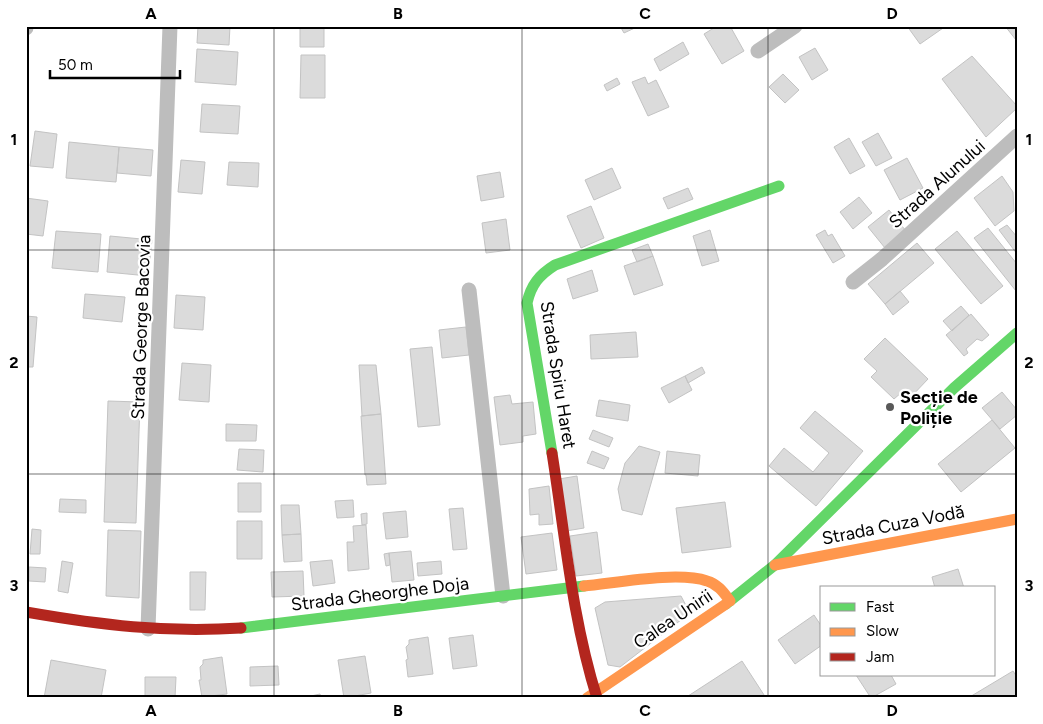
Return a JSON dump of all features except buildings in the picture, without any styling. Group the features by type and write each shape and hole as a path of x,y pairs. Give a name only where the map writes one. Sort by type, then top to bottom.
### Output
{"street":[{"name":"Strada George Bacovia","path":"148,629 170,26"},
{"path":"758,50 795,26"},
{"name":"Strada Alunului","path":"853,282 882,259 1017,136"},
{"name":"Strada Spiru Haret","path":"593,696 571,588 527,303 529,291 541,273 555,265 779,186"},
{"path":"469,290 503,596"},
{"name":"Calea Unirii","path":"593,696 730,601 775,565 952,390 1017,333"},
{"name":"Strada Cuza Vodă","path":"775,565 1017,519"},
{"name":"Strada Gheorghe Doja","path":"26,612 101,624 148,629 246,628 675,577 695,578 709,582 721,590 730,601"}],"traffic: fast":[{"path":"552,453 527,303 533,286 540,277 555,265 779,186"},
{"path":"726,604 776,564 954,388 1017,333"},
{"path":"241,628 584,586"}],"traffic: slow":[{"path":"775,565 1017,519"},
{"path":"584,586 664,577 695,578 714,584 730,601"},
{"path":"587,698 726,604"}],"traffic: jam":[{"path":"552,453 575,607 588,668 597,698"},
{"path":"26,612 81,621 159,629 241,628"}],"place":[{"name":"Secție de Poliție","path":"890,407"}]}
